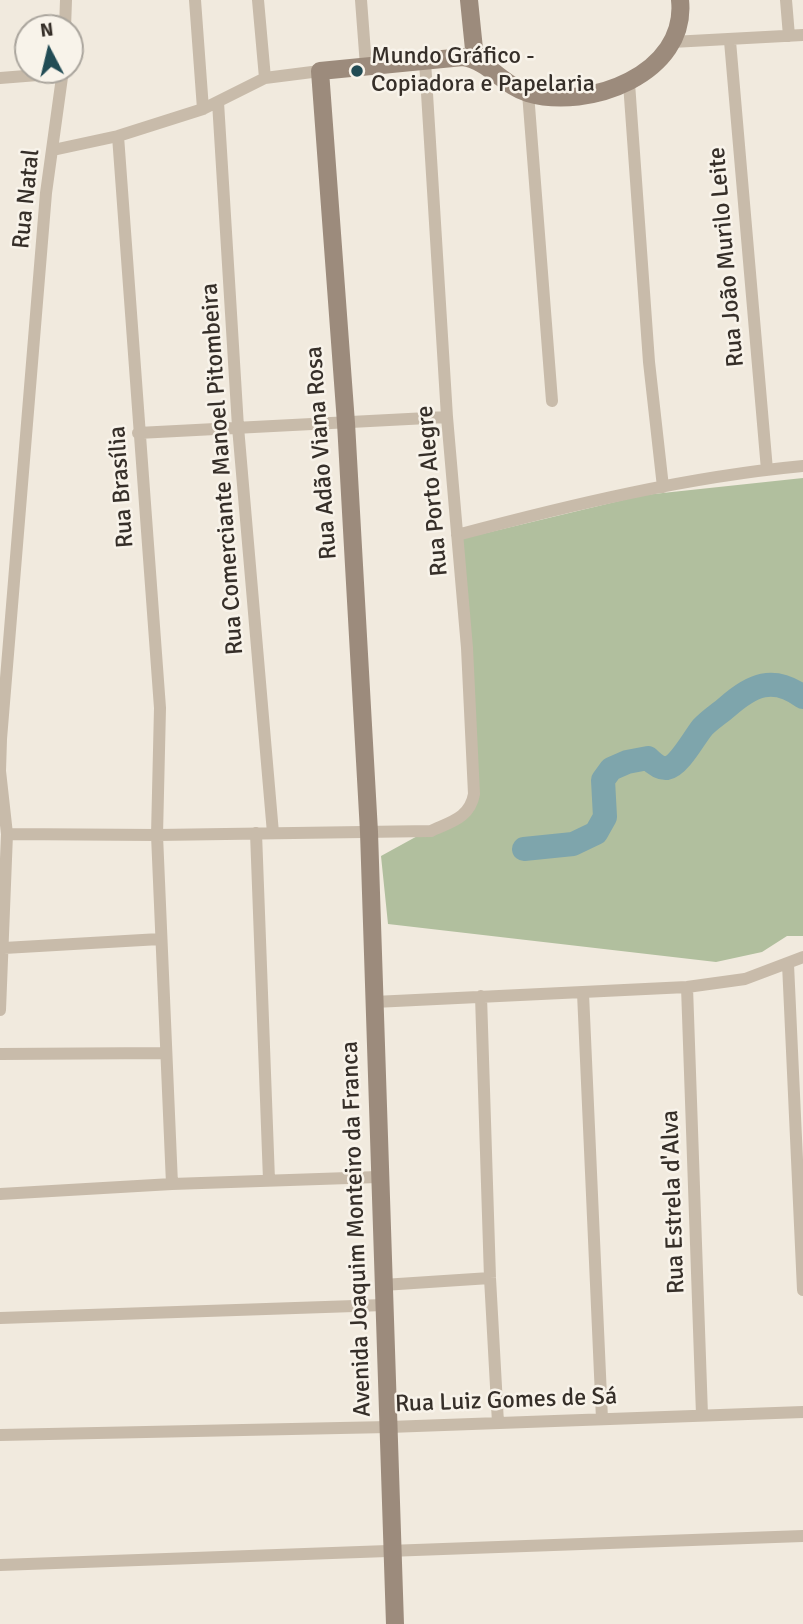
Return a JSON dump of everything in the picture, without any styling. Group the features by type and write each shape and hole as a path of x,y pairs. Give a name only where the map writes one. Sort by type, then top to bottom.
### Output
{"street":[{"path":"195,0 203,109"},
{"path":"258,0 265,78"},
{"path":"361,0 366,66"},
{"path":"470,0 475,59"},
{"path":"52,150 118,136 203,109 265,78 366,66 463,57 475,59 528,93 588,95 629,83 654,63 672,42 678,25 680,0"},
{"path":"786,0 789,36"},
{"path":"672,42 803,35"},
{"name":"Rua João Murilo Leite","path":"730,41 767,470"},
{"name":"Rua Porto Alegre","path":"369,832 431,831 466,814 474,794 467,648 447,417 425,61"},
{"name":"Rua Adão Viana Rosa","path":"320,71 346,423 369,832"},
{"path":"629,83 649,362 663,488"},
{"name":"Rua Natal","path":"0,1010 7,834 0,771 3,674 46,193 61,84"},
{"path":"528,93 552,401"},
{"name":"Rua Comerciante Manoel Pitombeira","path":"218,102 238,428 273,833"},
{"name":"Rua Brasília","path":"118,136 160,708 157,835 172,1184"},
{"path":"138,433 447,417"},
{"path":"457,535 572,505 803,466"},
{"path":"7,834 369,832"},
{"name":"Avenida Joaquim Monteiro da Franca","path":"369,832 395,1624"},
{"path":"256,833 269,1180"},
{"path":"4,948 160,939"},
{"path":"374,1002 687,988 745,979 803,957"},
{"path":"788,964 798,1063 803,1290"},
{"name":"Rua Estrela d'Alva","path":"687,988 702,1415"},
{"path":"583,993 602,1419"},
{"path":"481,996 490,1278 498,1423"},
{"path":"0,1054 166,1053"},
{"path":"0,1194 172,1184 379,1177"},
{"path":"383,1285 490,1278"},
{"path":"0,1318 384,1305"},
{"name":"Rua Luiz Gomes de Sá","path":"0,1435 389,1427 803,1412"},
{"path":"0,1565 803,1536"}],"green space":[{"path":"803,478 803,936 787,936 762,952 716,962 388,924 381,856 472,806 461,539 644,495"}],"waterway":[{"path":"524,849 573,844 596,833 605,817 603,780 611,769 627,762 648,758 662,768 672,766 705,725 754,688 782,686 803,697"}],"place":[{"name":"Mundo Gráfico - Copiadora e Papelaria","path":"357,71"}]}
